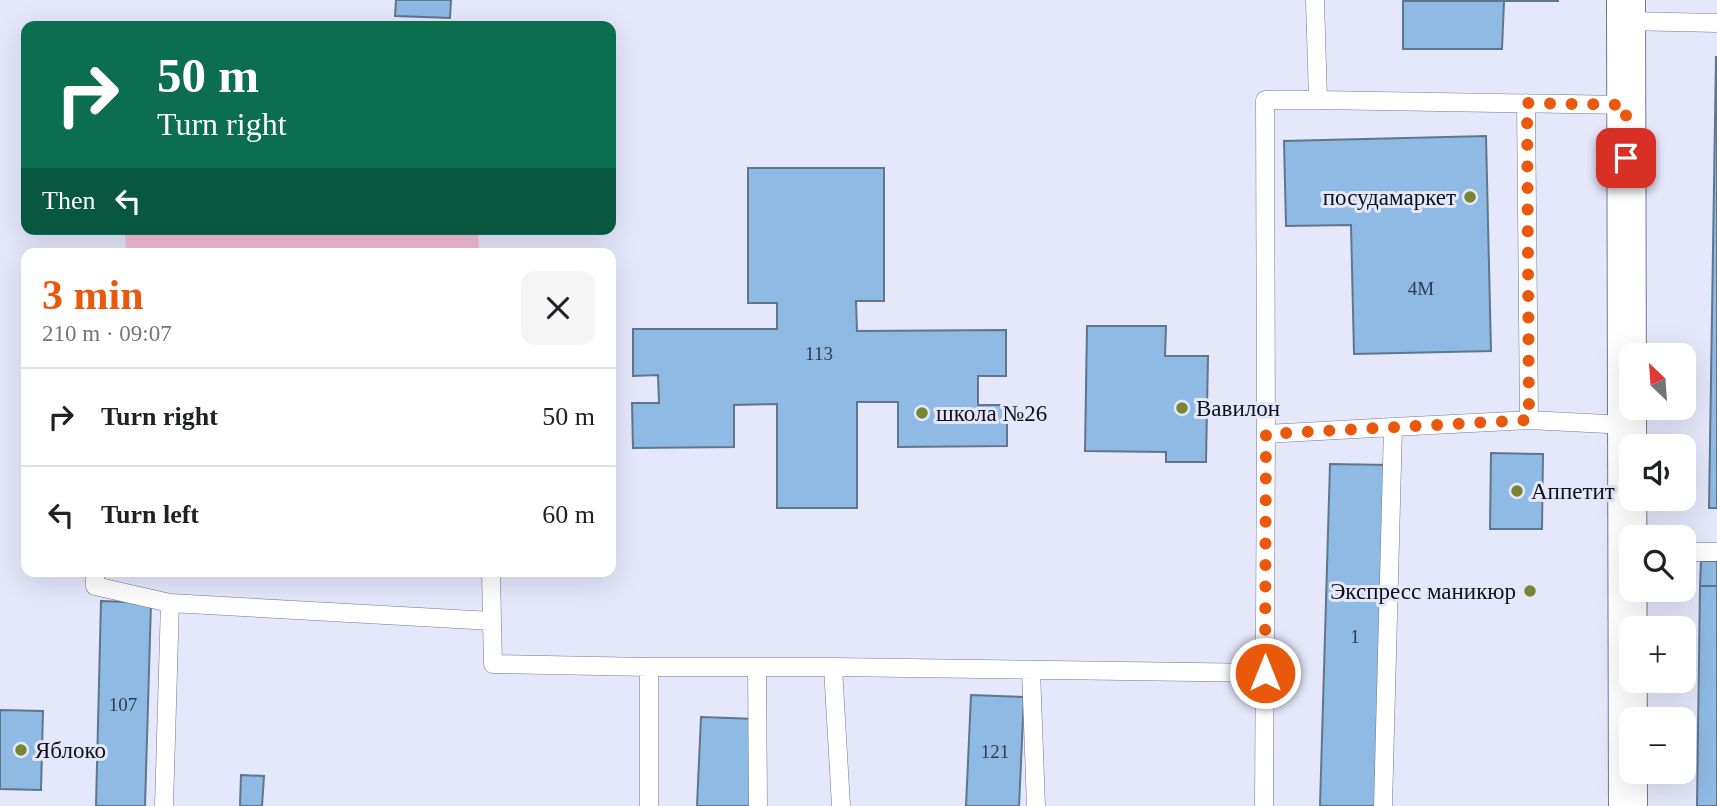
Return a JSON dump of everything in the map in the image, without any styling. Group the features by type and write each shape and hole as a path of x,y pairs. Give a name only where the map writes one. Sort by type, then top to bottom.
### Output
{"main road":[{"path":"1626,10 1629,525"},
{"path":"1628,806 1629,602"}],"lane":[{"path":"1315,0 1318,100"},
{"path":"1626,10 1717,23"},
{"path":"1264,806 1265,100 1626,105"},
{"path":"1527,103 1529,420"},
{"path":"1266,434 1529,420 1627,425"},
{"path":"1383,806 1393,426"},
{"path":"1696,552 1717,552"},
{"path":"95,577 95,586 170,603 492,621"},
{"path":"491,577 493,664 1265,673"},
{"path":"164,806 170,603"},
{"path":"649,667 649,806"},
{"path":"757,667 758,806"},
{"path":"833,667 841,806"},
{"path":"1031,670 1036,806"}],"shaded area":[{"path":"125,235 478,235 479,248 126,248"}],"building":[{"path":"396,0 451,0 450,18 395,16"},
{"path":"1558,0 1558,1 1504,1"},
{"path":"1403,1 1504,1 1502,49 1403,49"},
{"path":"1716,57 1717,508 1709,508"},
{"path":"1486,136 1491,351 1354,354 1351,225 1286,226 1284,141"},
{"path":"748,168 884,168 884,301 856,301 857,331 1006,330 1006,376 978,376 978,405 1007,405 1007,446 898,447 898,402 857,402 857,508 777,508 777,404 734,405 734,447 633,448 632,403 659,403 658,375 633,376 633,329 777,329 777,303 748,303"},
{"path":"1087,326 1166,326 1165,356 1208,356 1206,462 1166,462 1166,452 1085,451"},
{"name":"Аппетит","path":"1491,453 1543,454 1542,529 1490,529"},
{"path":"1330,464 1389,465 1380,806 1320,806"},
{"path":"1701,561 1717,561 1717,586 1700,586"},
{"path":"1700,586 1717,586 1717,806 1697,806"},
{"path":"101,601 151,603 145,806 96,806"},
{"path":"971,695 1024,697 1019,806 966,806"},
{"name":"Яблоко","path":"0,710 43,711 41,790 0,789"},
{"path":"701,717 755,719 751,806 697,806"},
{"path":"241,775 264,776 262,806 240,806"}],"place":[{"name":"посудамаркет","path":"1470,197"},
{"name":"Вавилон","path":"1182,408"},
{"name":"школа №26","path":"922,413"},
{"name":"Аппетит","path":"1517,491"},
{"name":"Экспресс маникюр","path":"1530,591"},
{"name":"Яблоко","path":"21,750"}],"route":[{"path":"1265,673 1266,434 1529,420 1527,103 1626,105 1626,158"}]}
